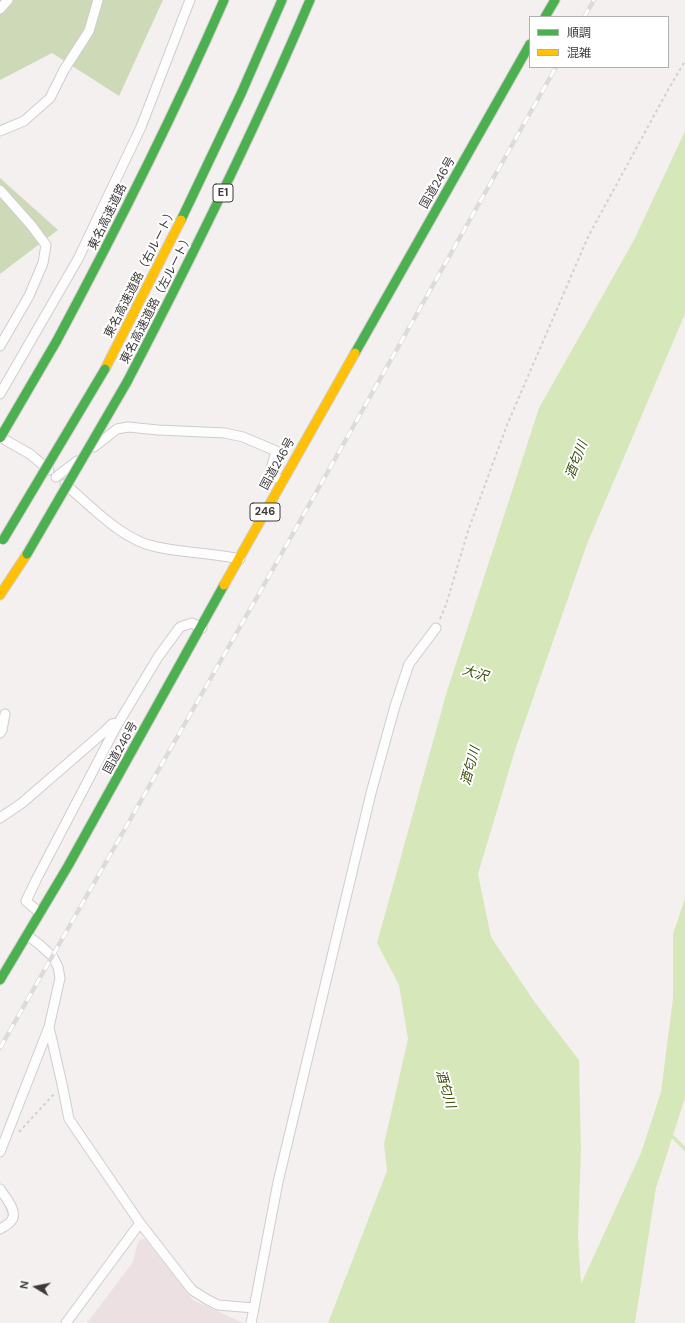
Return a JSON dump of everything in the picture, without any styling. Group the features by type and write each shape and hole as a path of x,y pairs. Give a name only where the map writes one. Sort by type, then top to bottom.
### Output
{"highway":[{"name":"東名高速道路","path":"0,438 56,342 110,240 170,118 224,0"},
{"name":"東名高速道路（右ルート）","path":"2,542 105,369 164,255 222,134 282,0"},
{"name":"東名高速道路（左ルート）","path":"0,595 27,554 128,382 246,145 310,0"},
{"path":"546,16 555,0"},
{"name":"国道246号","path":"0,980 79,846 202,628 282,481 529,46"}],"street":[{"path":"0,9 8,0"},
{"path":"0,131 24,121 50,98 64,70 89,31 98,0"},
{"path":"0,393 78,259 141,127 190,0"},
{"path":"0,190 31,225 46,245 43,263 29,296 0,346"},
{"path":"56,477 117,429 128,428 225,433 243,437 276,451 270,473 282,481"},
{"path":"0,438 30,454 119,530 136,540 156,547 240,559"},
{"path":"40,913 26,901 118,723 158,657 180,627 192,623 202,628"},
{"path":"251,1323 278,1182 371,793 395,706 409,664 436,628"},
{"path":"0,733 5,714"},
{"path":"0,818 22,803 112,724 118,723"},
{"path":"0,1152 49,1027 59,984 60,972 57,963 40,945 27,935"},
{"path":"49,1027 69,1119 140,1223 192,1290 218,1305 254,1308"},
{"path":"0,1189 12,1206 13,1216 12,1221 0,1229"},
{"path":"66,1323 140,1223"}],"path":[{"path":"436,628 446,605 468,531 508,425 585,244 685,61"},
{"path":"16,1136 62,1084"}],"shaded area":[{"path":"0,0 163,0 119,96 52,53 0,80"},
{"path":"0,178 58,230 0,274"},
{"path":"141,1239 145,1239 193,1300 243,1323 87,1323 133,1262 138,1242"}],"water":[{"path":"685,131 685,314 587,544 516,747 478,874 491,937 536,1004 579,1060 581,1151 578,1235 581,1284 641,1153 661,1092 673,998 673,934 685,898 685,1098 656,1188 635,1323 328,1323 387,1171 384,1144 408,1039 399,985 377,943 447,691 539,408 634,240"}],"waterway":[{"path":"670,1134 685,1149"}],"railway":[{"path":"585,16 594,0"},
{"path":"0,1048 269,576 555,68"}],"traffic: fast":[{"path":"56,342 143,173 185,87 224,0"},
{"path":"181,220 241,94 282,0"},
{"path":"127,382 222,193 289,49 310,0"},
{"path":"546,16 555,0"},
{"path":"355,353 529,46"},
{"path":"0,438 56,342"},
{"path":"3,540 105,369"},
{"path":"27,554 127,382"},
{"path":"0,980 68,866 224,585"}],"traffic: slow":[{"path":"105,369 181,220"},
{"path":"224,585 355,353"},
{"path":"0,595 27,554"}],"water label":[{"name":"酒匂川","path":"577,460"},
{"name":"大沢","path":"475,674"},
{"name":"酒匂川","path":"471,766"},
{"name":"酒匂川","path":"445,1089"}]}
